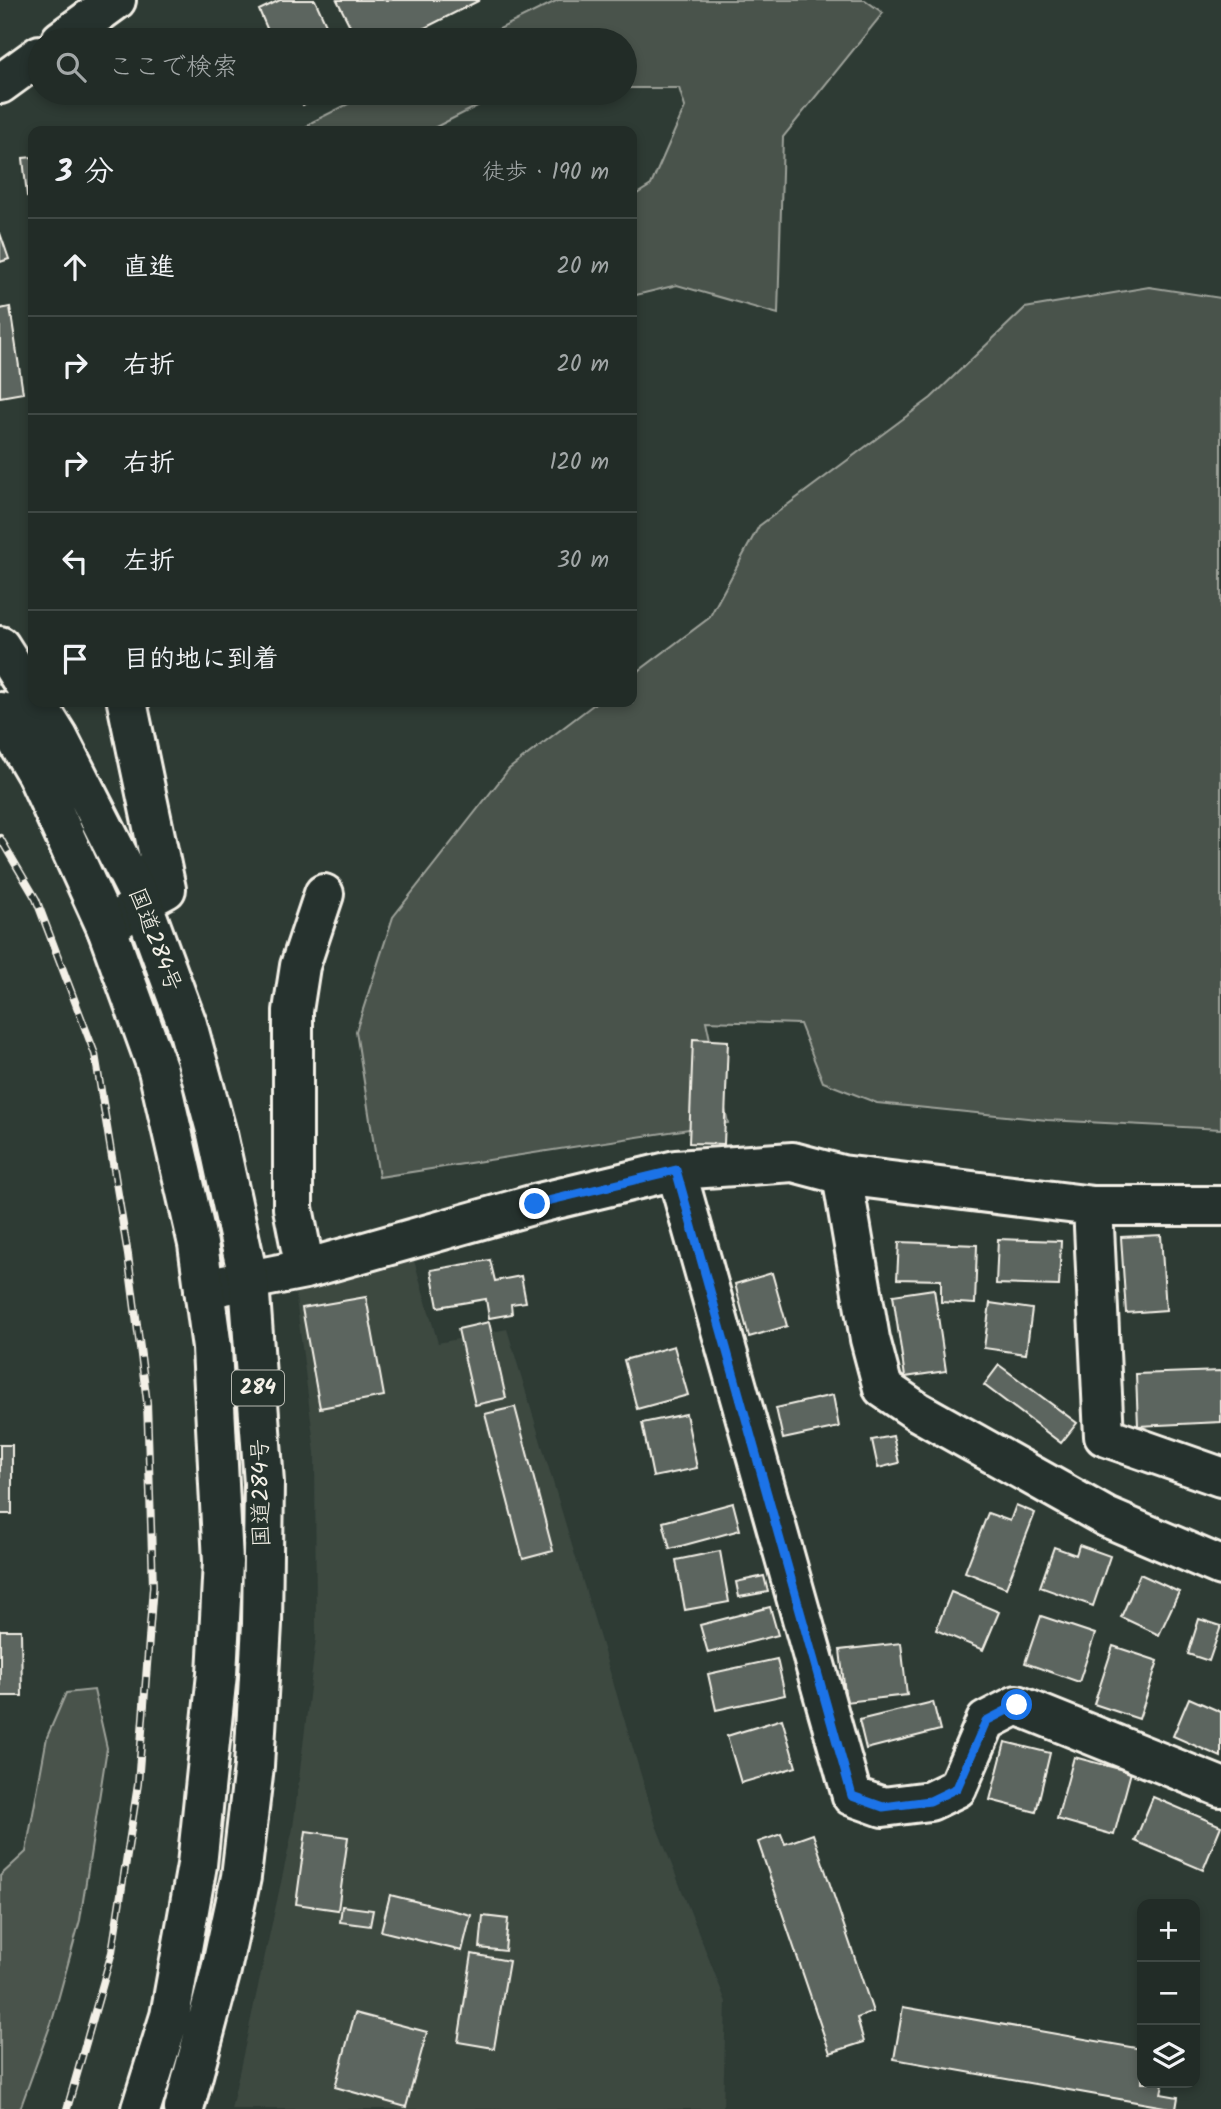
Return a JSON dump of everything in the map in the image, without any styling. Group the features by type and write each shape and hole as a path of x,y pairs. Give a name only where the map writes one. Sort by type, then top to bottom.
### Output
{"main road":[{"path":"78,28 116,0"},
{"path":"0,84 28,64"},
{"name":"国道284号","path":"0,646 28,690"},
{"name":"国道284号","path":"39,707 58,737 142,902 187,1024 216,1134 249,1282 264,1483 262,1624 254,1766 241,1877 221,1970 184,2109"},
{"path":"107,929 142,902 166,889 128,707"},
{"name":"国道284号","path":"0,712 36,774 107,929 158,1070 198,1244 212,1348 223,1562 218,1674 197,1865 170,2016 141,2109"},
{"path":"305,1269 293,1208 293,1011 300,966 324,894"},
{"path":"204,1289 305,1269 535,1204 676,1170 793,1162 842,1175 1093,1206 1221,1206"},
{"path":"676,1170 852,1796 883,1807 930,1801 957,1788 986,1721 1017,1705 1221,1787"},
{"path":"842,1175 870,1339 883,1388 917,1412 1106,1517 1221,1566"},
{"path":"1093,1206 1104,1436 1221,1477"}],"shaded area":[{"path":"558,0 865,0 883,13 783,137 778,314 677,285 637,295 637,194 651,185 685,107 679,88 637,88 637,28 501,28"},
{"path":"346,105 479,105 438,126 308,126"},
{"path":"1149,287 1221,298 1221,1129 1047,1120 877,1103 823,1082 800,1024 706,1021 728,1123 379,1177 356,1031 393,917 509,769 590,707 637,707 637,672 709,618 759,526 931,398 1025,308"},
{"path":"411,1250 438,1343 507,1329 656,1825 726,2002 723,2109 231,2109 293,1828 316,1638 315,1453 294,1282"},
{"path":"94,1690 107,1748 80,1920 53,2018 20,2109 0,2109 0,1876 26,1852 47,1737 66,1693"}],"building":[{"path":"280,0 315,0 328,28 267,28 259,10"},
{"path":"337,0 480,0 425,28 351,28"},
{"path":"23,158 28,158 27,196"},
{"path":"0,233 9,259 0,262"},
{"path":"10,307 23,393 0,397 0,309"},
{"path":"693,1039 728,1041 724,1144 689,1143"},
{"path":"1161,1235 1166,1310 1126,1313 1121,1237"},
{"path":"998,1239 1061,1241 1059,1286 996,1284"},
{"path":"899,1242 977,1245 975,1304 941,1302 941,1280 897,1279"},
{"path":"490,1260 495,1281 521,1276 526,1302 511,1304 512,1314 489,1318 486,1299 438,1307 431,1270"},
{"path":"772,1273 787,1326 749,1337 735,1284"},
{"path":"934,1289 946,1371 905,1377 893,1295"},
{"path":"366,1297 384,1396 320,1408 302,1308"},
{"path":"990,1303 1032,1309 1026,1354 984,1348"},
{"path":"489,1322 506,1398 475,1405 458,1329"},
{"path":"674,1346 688,1395 637,1409 624,1360"},
{"path":"999,1365 1077,1423 1061,1443 984,1385"},
{"path":"1221,1371 1221,1422 1138,1426 1136,1374"},
{"path":"833,1395 839,1427 783,1439 776,1408"},
{"path":"515,1407 553,1551 523,1559 485,1414"},
{"path":"686,1414 697,1468 653,1477 642,1423"},
{"path":"893,1436 899,1463 878,1468 872,1440"},
{"path":"0,1445 12,1445 12,1514 0,1514"},
{"path":"733,1503 740,1530 670,1549 663,1522"},
{"path":"1016,1505 1035,1513 1006,1588 965,1572 988,1513 1010,1521"},
{"path":"1079,1545 1110,1556 1093,1606 1040,1587 1054,1547 1076,1555"},
{"path":"720,1551 729,1602 685,1610 676,1560"},
{"path":"1140,1574 1179,1592 1159,1635 1121,1617"},
{"path":"764,1576 768,1592 739,1597 736,1582"},
{"path":"951,1592 999,1612 983,1650 936,1630"},
{"path":"770,1607 778,1635 708,1653 700,1625"},
{"path":"1041,1616 1095,1634 1079,1682 1025,1663"},
{"path":"1199,1619 1221,1626 1209,1661 1188,1654"},
{"path":"0,1630 21,1630 22,1696 0,1696"},
{"path":"901,1643 907,1695 846,1702 840,1650"},
{"path":"1113,1646 1158,1661 1139,1719 1094,1704"},
{"path":"777,1659 785,1695 716,1710 708,1674"},
{"path":"1189,1698 1221,1712 1221,1757 1173,1736"},
{"path":"933,1702 940,1730 866,1749 859,1720"},
{"path":"782,1719 796,1767 741,1783 727,1736"},
{"path":"1005,1742 1050,1753 1036,1812 990,1800"},
{"path":"1074,1757 1131,1772 1114,1835 1057,1819"},
{"path":"1153,1797 1221,1826 1203,1870 1135,1841"},
{"path":"306,1831 348,1837 338,1910 296,1904"},
{"path":"781,1834 785,1844 813,1834 873,2012 857,2018 864,2042 830,2053 758,1842"},
{"path":"390,1895 471,1915 462,1951 381,1931"},
{"path":"342,1906 373,1910 370,1926 340,1922"},
{"path":"483,1916 508,1919 505,1951 480,1948"},
{"path":"472,1954 509,1961 494,2048 458,2042"},
{"path":"903,2007 1137,2048 1137,2088 1162,2088 1161,2094 1178,2097 1176,2109 894,2059"},
{"path":"355,2013 427,2032 406,2107 335,2087"}],"railway":[{"path":"0,838 36,899 95,1054 128,1255 147,1402 153,1586 138,1784 112,1952 67,2109"}],"route":[{"path":"535,1204 676,1170 852,1796 883,1807 930,1801 957,1788 986,1721 1017,1705"}]}
